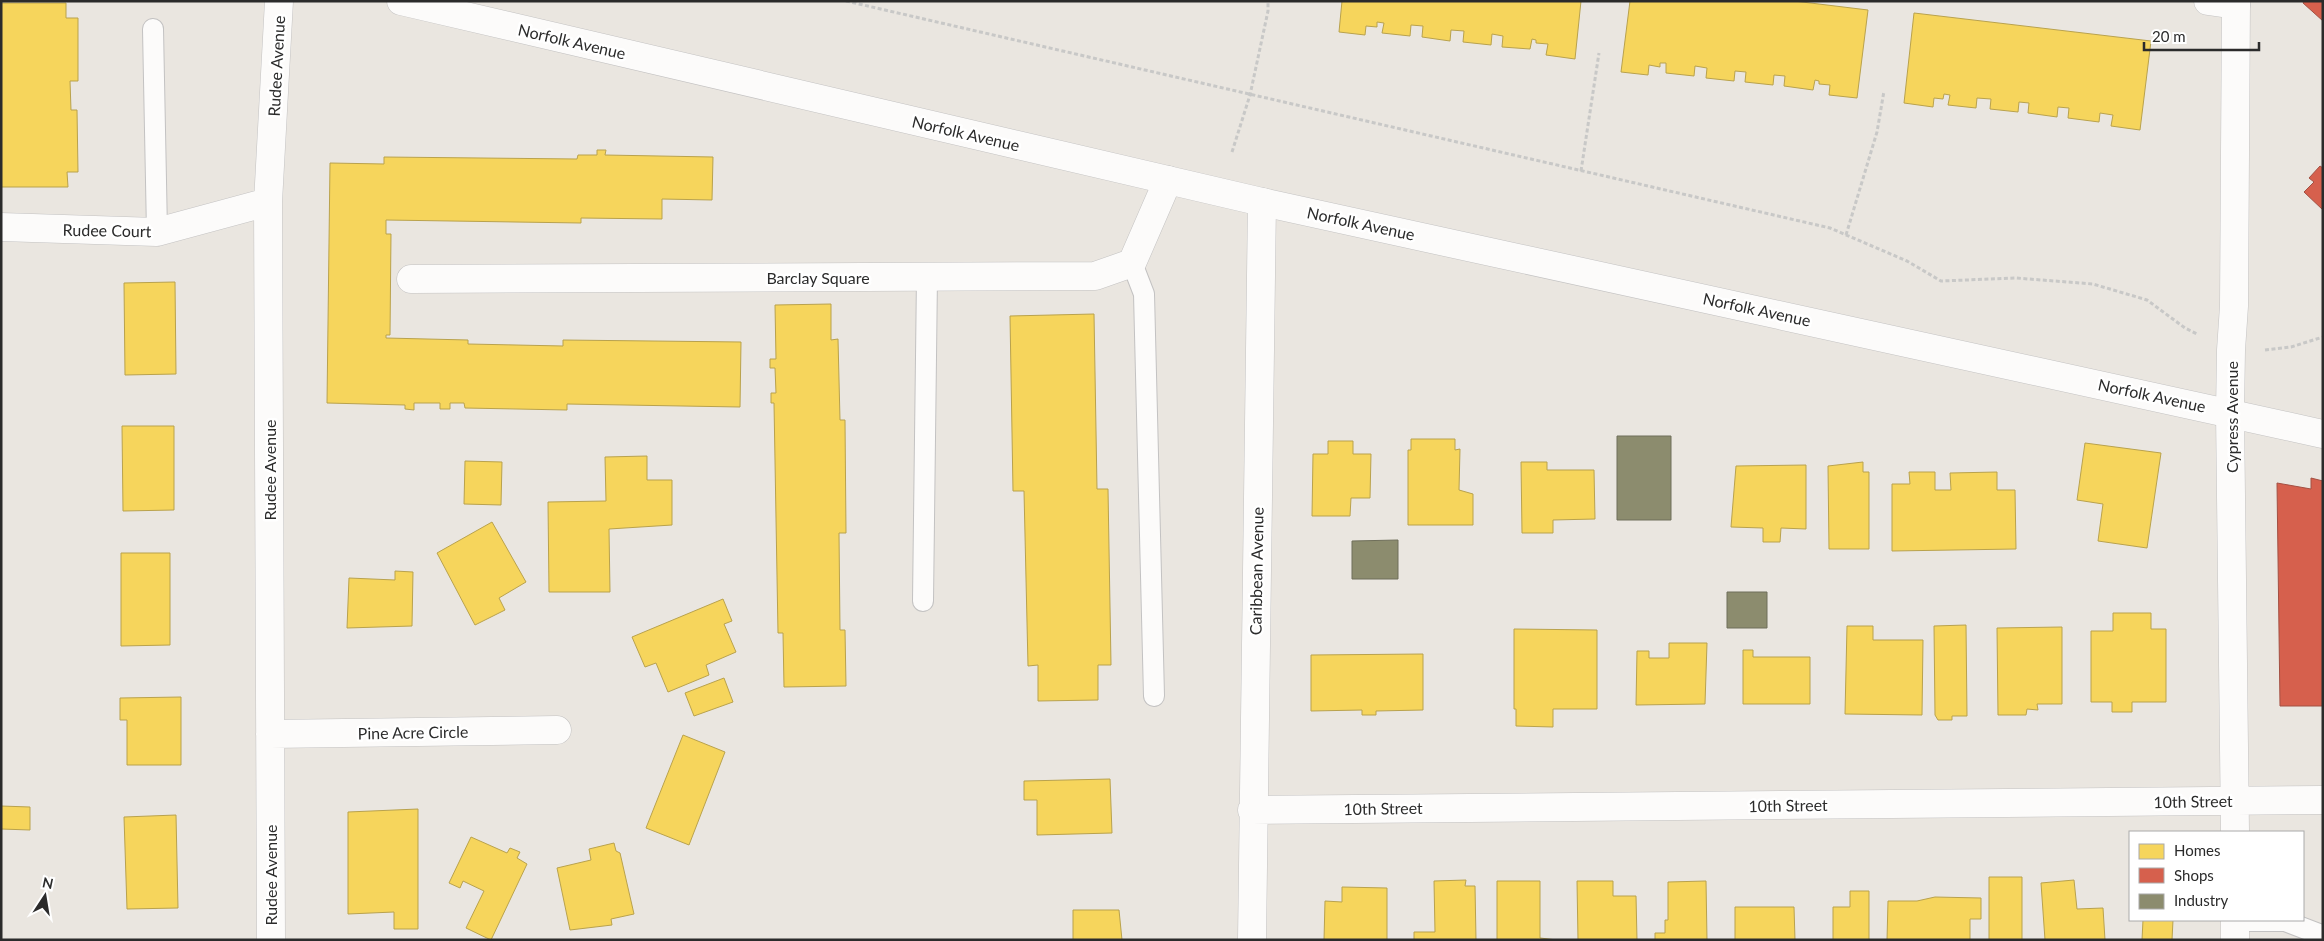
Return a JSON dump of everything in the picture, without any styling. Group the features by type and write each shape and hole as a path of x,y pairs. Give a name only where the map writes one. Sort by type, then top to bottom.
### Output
{"street":[{"name":"Rudee Avenue","path":"271,940 268,202 279,1"},
{"name":"Norfolk Avenue","path":"401,1 1262,202 2230,412 2323,434"},
{"path":"2208,1 2236,3"},
{"name":"Cypress Avenue","path":"2235,831 2230,412 2234,306 2236,3"},
{"path":"1132,263 1168,180"},
{"name":"Rudee Court","path":"1,227 157,232 268,202"},
{"name":"Caribbean Avenue","path":"1252,940 1252,810 1262,202"},
{"name":"Barclay Square","path":"411,279 1095,276 1132,263"},
{"name":"Pine Acre Circle","path":"270,734 556,730"},
{"name":"10th Street","path":"1252,810 2323,800"}],"lane":[{"path":"153,29 157,232"},
{"path":"1132,263 1144,294 1154,696"},
{"path":"923,601 927,276"},
{"path":"2235,927 2285,921 2320,934 2319,940"}],"path":[{"path":"846,1 1830,228 1907,261 1941,281 2016,278 2093,284 2147,300 2185,328 2231,350 2256,351 2284,348 2323,337"},
{"path":"1232,152 1250,95 1268,11 1268,1"},
{"path":"1581,171 1599,54"},
{"path":"1846,235 1877,132 1884,91"}],"building: Homes":[{"path":"1342,1 1581,1 1575,59 1546,55 1548,44 1536,43 1536,40 1532,39 1530,49 1502,47 1503,36 1492,34 1491,45 1463,42 1464,31 1451,30 1450,41 1422,37 1423,26 1411,25 1410,36 1382,33 1384,23 1377,22 1377,27 1366,26 1365,35 1339,32"},
{"path":"1630,1 1794,1 1868,10 1857,98 1829,95 1830,85 1819,84 1819,81 1815,80 1813,90 1784,86 1785,76 1774,75 1773,85 1745,82 1746,72 1735,71 1734,81 1706,78 1707,68 1695,66 1694,76 1666,73 1666,63 1660,63 1660,67 1649,65 1648,75 1621,72"},
{"path":"1,3 66,3 66,18 78,18 78,81 70,81 71,110 77,110 78,172 67,172 68,187 1,187"},
{"path":"1914,13 2151,41 2140,130 2111,126 2113,115 2100,113 2099,122 2068,118 2069,108 2058,107 2057,117 2028,113 2029,103 2019,102 2018,112 1990,109 1991,99 1977,98 1976,108 1948,105 1950,95 1944,94 1943,99 1934,98 1933,107 1904,103"},
{"path":"597,150 606,150 605,155 713,157 712,200 662,199 662,219 581,218 581,223 386,220 386,234 391,234 390,335 386,335 386,338 468,340 468,344 563,346 563,340 741,342 740,407 567,404 567,410 465,408 464,403 450,403 450,409 440,409 440,403 414,403 414,410 405,409 405,405 327,403 330,163 384,164 384,157 577,159 578,155 597,155"},
{"path":"175,282 176,374 125,375 124,283"},
{"path":"831,304 831,340 838,339 840,420 845,420 846,533 839,533 840,630 845,630 846,686 784,687 783,633 778,633 774,403 771,403 771,393 776,393 775,368 770,368 770,359 776,359 775,305"},
{"path":"1094,314 1097,489 1108,489 1111,665 1098,665 1098,700 1038,701 1038,665 1028,666 1024,491 1013,491 1010,316"},
{"path":"122,426 174,426 174,510 123,511"},
{"path":"1411,439 1455,439 1455,450 1460,449 1459,490 1473,494 1473,525 1408,525 1408,450 1411,450"},
{"path":"1328,441 1353,441 1353,454 1371,454 1370,498 1351,498 1350,516 1312,516 1313,454 1328,454"},
{"path":"2085,443 2161,453 2147,548 2098,541 2103,504 2077,500"},
{"path":"647,456 647,480 672,480 672,525 609,529 610,592 549,592 548,502 606,501 605,457"},
{"path":"465,461 502,462 501,505 464,504"},
{"path":"1521,462 1547,462 1547,470 1594,470 1595,519 1553,520 1553,533 1522,533"},
{"path":"1863,462 1863,472 1869,472 1869,549 1829,549 1828,466"},
{"path":"1806,465 1806,529 1781,528 1780,542 1763,542 1763,528 1731,527 1736,466"},
{"path":"1909,472 1935,472 1935,490 1951,490 1950,473 1997,472 1997,490 2015,490 2016,549 1892,551 1892,484 1910,484"},
{"path":"492,522 526,582 499,598 505,610 475,625 437,553"},
{"path":"121,553 170,553 170,645 121,646"},
{"path":"395,571 413,572 412,626 347,628 349,578 395,580"},
{"path":"723,599 732,621 724,624 736,652 706,665 709,675 668,692 656,663 645,667 632,637"},
{"path":"2113,613 2151,613 2151,629 2166,629 2166,702 2132,702 2132,712 2112,712 2112,702 2091,702 2091,631 2113,631"},
{"path":"1966,625 1967,716 1952,716 1952,720 1938,720 1935,715 1934,626"},
{"path":"1847,626 1873,626 1873,640 1923,640 1922,715 1845,714"},
{"path":"2062,627 2062,704 2037,704 2038,710 2027,709 2026,715 1998,715 1997,628"},
{"path":"1514,629 1597,630 1597,709 1553,709 1553,727 1516,726 1516,709 1514,709"},
{"path":"1669,643 1707,643 1705,704 1636,705 1637,651 1649,651 1649,658 1669,658"},
{"path":"1743,650 1753,650 1753,657 1810,657 1810,704 1743,704"},
{"path":"1423,654 1423,710 1376,711 1376,715 1362,715 1362,710 1311,711 1311,655"},
{"path":"724,678 733,702 694,716 685,693"},
{"path":"181,697 181,765 127,765 127,720 120,720 120,698"},
{"path":"683,735 725,752 689,845 646,828"},
{"path":"1110,779 1112,833 1037,835 1037,800 1024,800 1024,781"},
{"path":"1,806 30,807 30,830 1,829"},
{"path":"418,809 418,929 394,929 394,912 348,914 348,812"},
{"path":"176,815 178,908 127,909 124,817"},
{"path":"471,837 507,853 510,848 520,852 517,858 527,864 491,940 466,928 484,891 463,881 460,888 449,883"},
{"path":"614,843 616,851 620,853 634,914 611,919 612,925 570,930 557,868 591,860 589,849"},
{"path":"1989,877 2022,877 2022,940 1989,940"},
{"path":"1466,880 1465,886 1475,886 1476,940 1414,940 1414,932 1435,932 1434,881"},
{"path":"2074,880 2077,909 2103,908 2105,940 2045,940 2041,883"},
{"path":"1497,881 1540,881 1540,938 1557,940 1497,940"},
{"path":"1577,881 1613,881 1613,896 1636,896 1637,940 1578,940"},
{"path":"1706,881 1707,940 1655,940 1655,933 1665,933 1665,920 1668,920 1668,882"},
{"path":"1342,887 1387,888 1387,940 1324,940 1325,901 1342,902"},
{"path":"1850,891 1869,891 1869,940 1833,940 1833,907 1850,907"},
{"path":"1935,897 1981,898 1981,919 1970,919 1970,940 1887,940 1888,901 1917,901"},
{"path":"1735,907 1794,907 1795,940 1735,940"},
{"path":"1073,910 1119,910 1122,940 1073,940"},
{"path":"2143,921 2173,921 2172,940 2142,940"}],"building: Shops":[{"path":"2304,1 2323,1 2323,21 2303,3"},
{"path":"2320,166 2323,168 2323,210 2304,192 2314,182 2309,178"},
{"path":"2311,478 2323,481 2323,706 2280,706 2277,483 2311,489"}],"building: Industry":[{"path":"1617,436 1671,436 1671,520 1617,520"},
{"path":"1398,540 1398,579 1352,579 1352,541"},
{"path":"1727,592 1767,592 1767,628 1727,628"}]}
